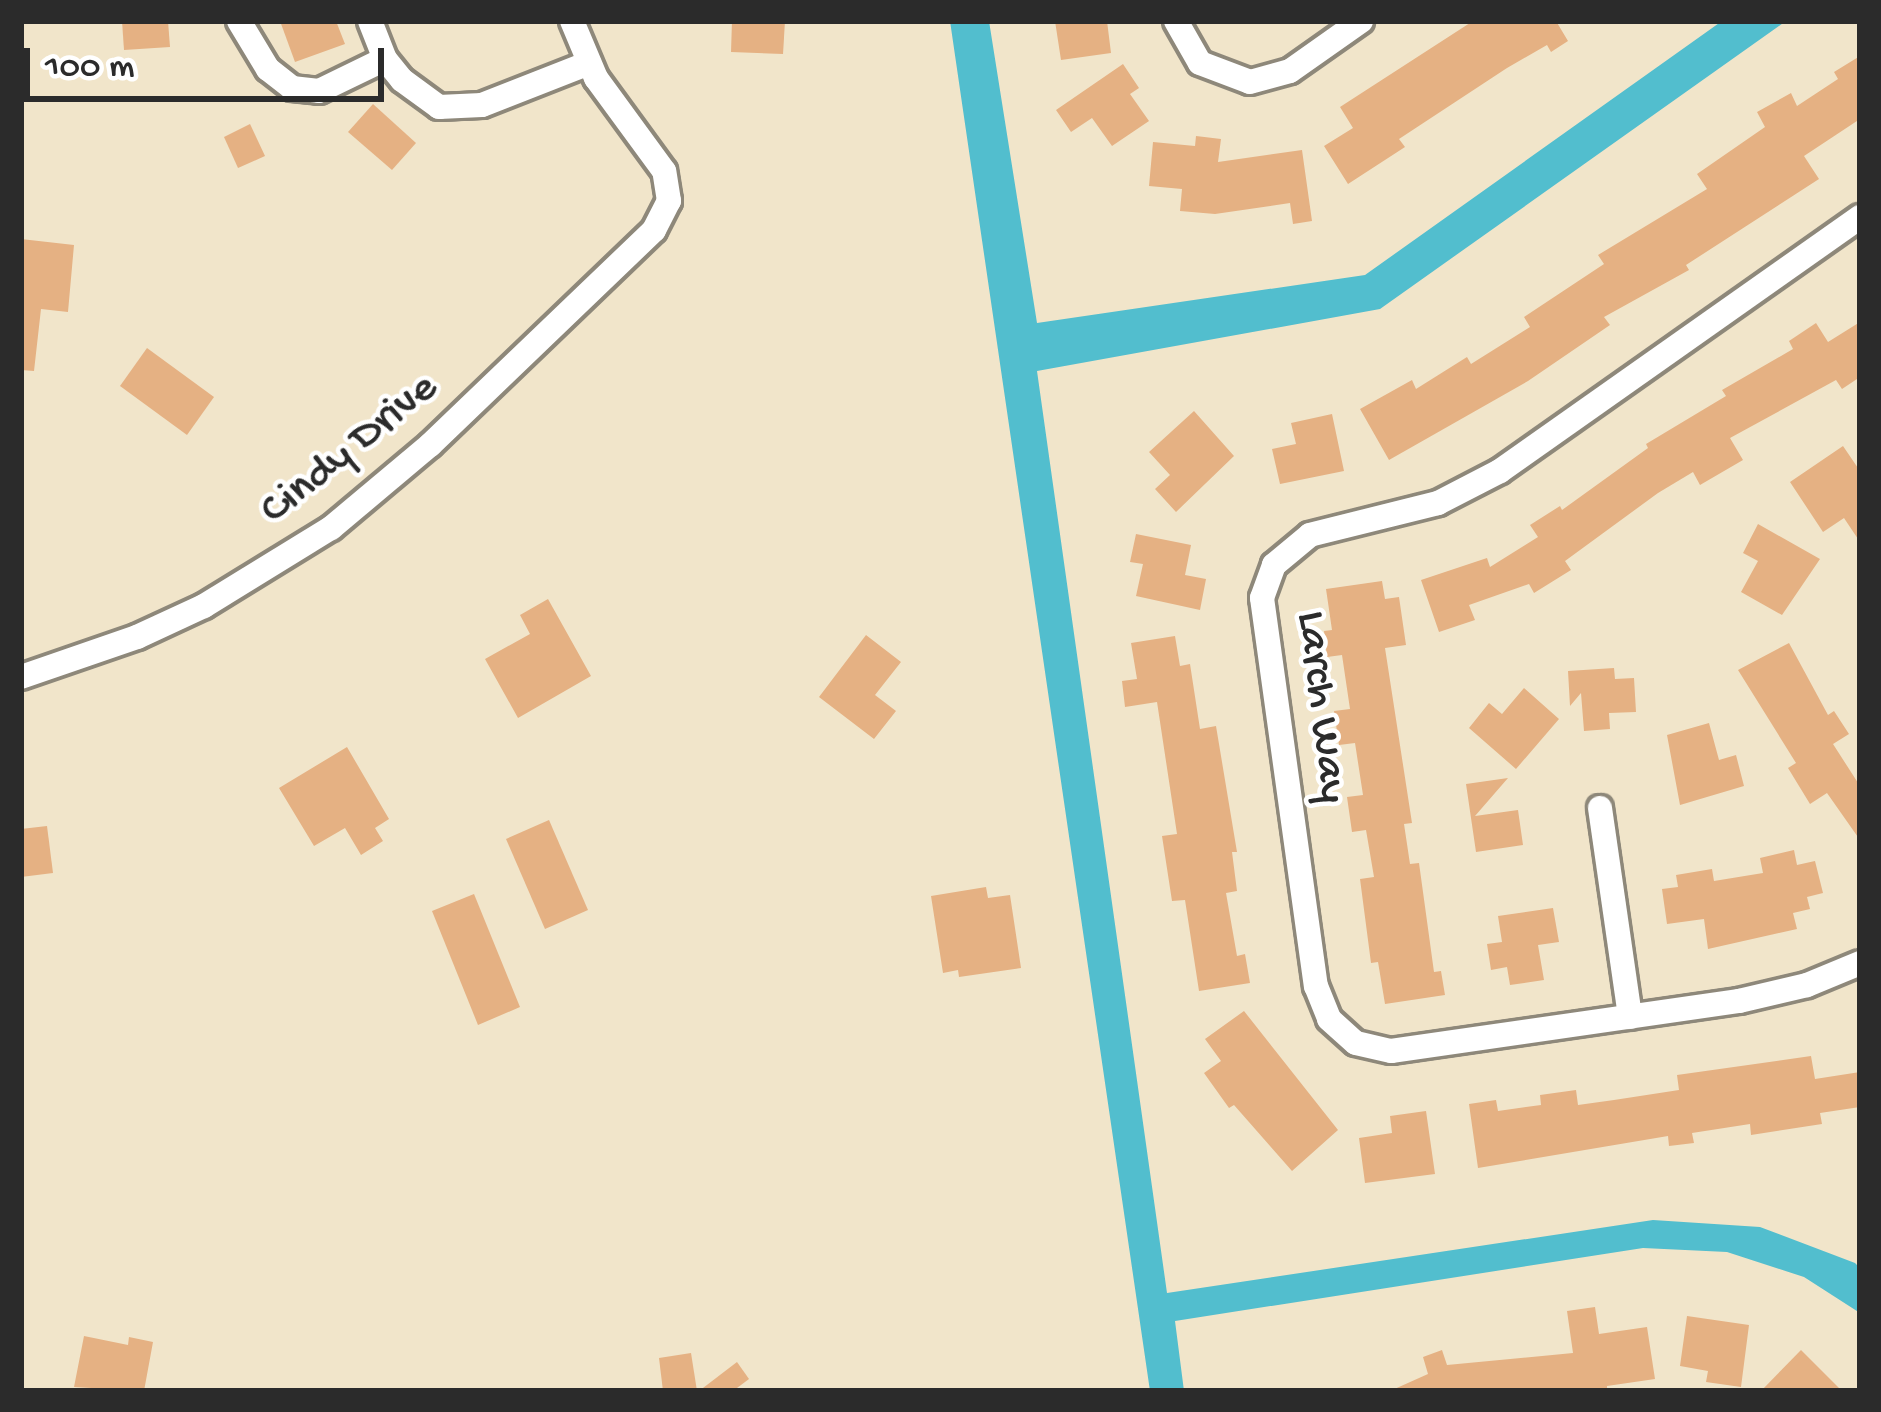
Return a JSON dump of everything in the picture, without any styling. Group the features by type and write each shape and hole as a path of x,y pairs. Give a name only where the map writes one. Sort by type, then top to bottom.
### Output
{"street":[{"path":"239,21 268,69 292,88 319,92 385,59"},
{"path":"370,21 385,59 420,95 456,110 482,106 589,64 572,21"},
{"path":"1176,21 1200,63 1250,82 1290,71 1360,21"},
{"name":"Cindy Drive","path":"21,677 137,637 204,606 331,528 430,445 638,246 664,217 669,201 664,171 589,64"},
{"name":"Larch Way","path":"1630,1017 1391,1051 1356,1043 1330,1019 1316,986 1262,616 1266,581 1286,551 1310,536 1438,503 1500,471 1860,218"},
{"path":"1600,808 1630,1017 1774,995 1860,963"}],"water":[{"path":"950,21 989,21 1037,323 1365,275 1722,21 1786,21 1380,309 1037,371 1167,1293 1653,1220 1760,1227 1855,1263 1860,1268 1860,1313 1804,1277 1727,1252 1643,1248 1175,1321 1184,1391 1150,1391"}],"building":[{"path":"122,21 168,21 170,47 124,50"},
{"path":"280,21 336,21 345,44 295,62"},
{"path":"732,21 785,21 783,54 731,52"},
{"path":"1055,21 1107,21 1111,53 1061,60"},
{"path":"1473,21 1556,21 1568,41 1551,52 1547,45 1507,68 1399,139 1405,147 1348,184 1324,146 1353,128 1340,107"},
{"path":"1860,56 1860,119 1804,156 1819,179 1686,265 1689,270 1604,317 1610,325 1528,381 1389,460 1360,409 1412,380 1416,389 1467,357 1471,364 1530,327 1524,317 1604,264 1598,255 1707,189 1697,174 1765,127 1757,112 1791,93 1797,106 1838,79 1834,72"},
{"path":"1123,64 1139,88 1130,94 1149,121 1112,146 1092,118 1071,132 1056,110"},
{"path":"373,104 416,143 392,170 348,132"},
{"path":"250,124 265,156 238,168 224,137"},
{"path":"1196,136 1221,139 1218,162 1302,150 1312,221 1293,224 1290,203 1215,214 1180,211 1182,189 1149,186 1153,142 1195,146"},
{"path":"21,239 74,245 68,312 41,309 34,371 21,370"},
{"path":"1860,322 1860,377 1842,389 1836,380 1730,438 1743,460 1700,485 1693,472 1658,493 1565,561 1571,570 1534,593 1529,584 1469,605 1475,620 1439,632 1421,580 1487,558 1490,567 1538,537 1530,525 1560,506 1562,510 1648,448 1646,444 1726,396 1722,390 1793,349 1789,341 1816,323 1828,342"},
{"path":"147,348 214,397 187,435 120,386"},
{"path":"1194,411 1234,456 1176,512 1155,489 1170,475 1149,452"},
{"path":"1332,414 1344,471 1280,484 1272,449 1296,444 1291,423"},
{"path":"1843,446 1860,471 1860,542 1844,518 1823,532 1790,482"},
{"path":"1758,524 1820,559 1782,615 1741,592 1758,561 1743,553"},
{"path":"1136,534 1191,545 1185,575 1206,579 1200,610 1136,596 1143,564 1130,562"},
{"path":"1382,581 1385,599 1399,597 1406,645 1385,648 1412,823 1404,824 1410,864 1419,863 1434,972 1441,971 1445,995 1385,1004 1378,962 1371,963 1360,879 1374,877 1366,830 1352,832 1347,797 1363,795 1355,743 1339,745 1334,711 1350,709 1342,655 1327,657 1324,631 1332,630 1326,589"},
{"path":"548,599 591,676 518,718 485,659 530,634 520,615"},
{"path":"866,635 901,662 875,695 896,711 874,739 819,697"},
{"path":"1175,636 1180,666 1190,664 1200,729 1216,726 1237,852 1232,852 1237,891 1226,893 1237,956 1245,954 1250,983 1199,991 1185,900 1172,901 1162,836 1177,834 1157,702 1125,707 1122,681 1137,679 1131,643"},
{"path":"1789,643 1828,715 1834,711 1849,734 1833,744 1860,786 1860,840 1827,793 1810,804 1788,768 1796,763 1738,670"},
{"path":"1614,668 1615,679 1634,678 1636,712 1609,713 1610,729 1584,731 1581,693 1570,706 1568,671"},
{"path":"1524,688 1559,719 1516,769 1469,728 1489,703 1502,714"},
{"path":"1709,723 1719,760 1736,755 1744,786 1680,805 1667,735"},
{"path":"347,747 389,819 375,828 383,841 361,855 345,828 314,846 279,788"},
{"path":"1508,778 1475,816 1518,810 1523,845 1476,852 1466,784"},
{"path":"549,820 588,910 545,929 506,839"},
{"path":"47,826 53,873 21,877 21,829"},
{"path":"1794,850 1797,865 1815,861 1823,893 1807,897 1810,909 1793,913 1797,929 1708,949 1704,919 1667,924 1662,889 1678,887 1676,875 1712,869 1714,881 1763,873 1760,858"},
{"path":"986,887 988,898 1010,895 1021,968 959,977 958,970 943,973 931,896"},
{"path":"474,894 520,1007 478,1025 432,911"},
{"path":"1553,908 1559,942 1538,945 1544,980 1510,985 1507,967 1491,970 1487,944 1502,942 1498,916"},
{"path":"1244,1011 1338,1130 1292,1171 1234,1105 1229,1108 1204,1073 1221,1061 1205,1039"},
{"path":"1811,1056 1815,1079 1860,1072 1860,1107 1820,1113 1822,1124 1751,1135 1750,1124 1692,1133 1694,1143 1669,1146 1668,1136 1478,1168 1469,1104 1496,1100 1498,1111 1541,1105 1540,1095 1576,1090 1578,1105 1614,1100 1679,1090 1677,1075"},
{"path":"1426,1111 1435,1174 1365,1183 1359,1138 1392,1133 1390,1116"},
{"path":"1595,1307 1599,1334 1647,1327 1655,1379 1607,1386 1607,1391 1390,1391 1428,1374 1423,1357 1442,1350 1447,1365 1573,1353 1567,1311"},
{"path":"1687,1316 1749,1325 1741,1387 1706,1382 1708,1371 1680,1366"},
{"path":"84,1336 128,1345 129,1337 153,1342 144,1391 74,1387"},
{"path":"1801,1350 1842,1391 1761,1391"},
{"path":"691,1353 697,1391 663,1391 659,1358"},
{"path":"737,1362 749,1379 733,1391 699,1391"}]}
